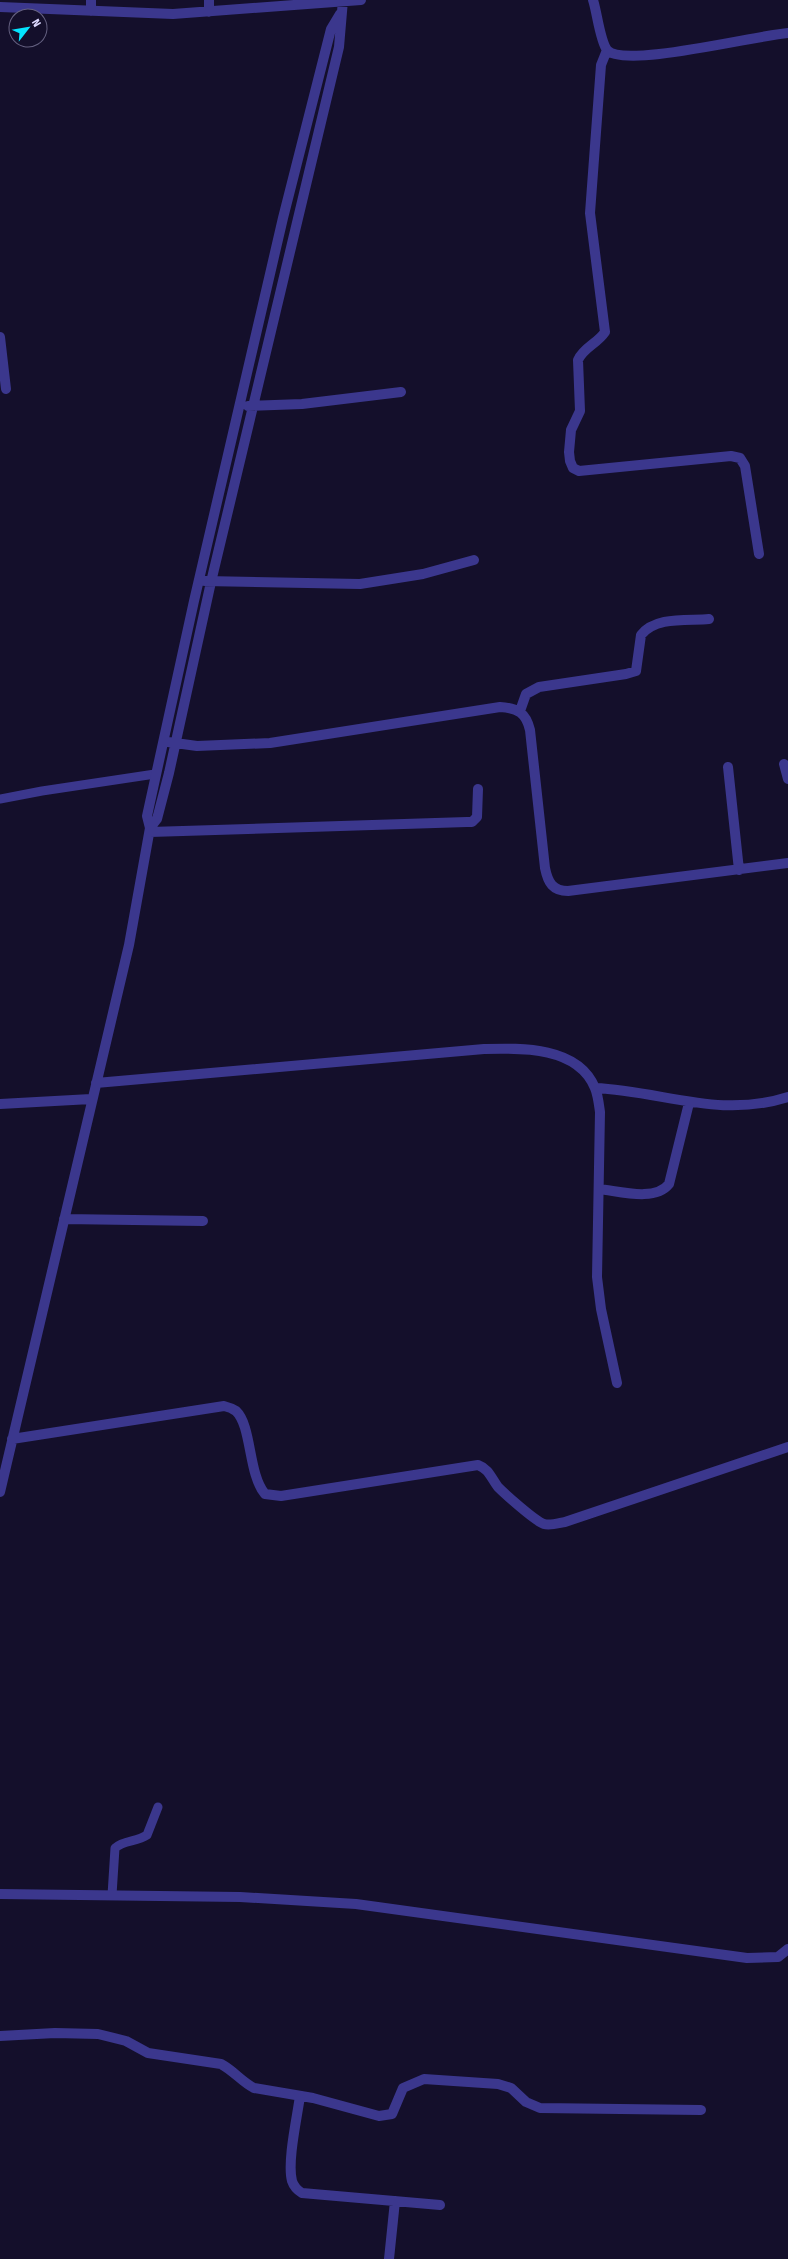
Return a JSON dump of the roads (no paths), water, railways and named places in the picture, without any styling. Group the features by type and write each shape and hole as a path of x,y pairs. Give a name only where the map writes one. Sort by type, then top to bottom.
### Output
{"street":[{"path":"91,0 91,11"},
{"path":"209,0 209,12"},
{"path":"0,7 173,14 361,0"},
{"path":"593,0 607,50 601,70 590,212 605,332 601,338 581,353 578,360 580,411 571,430 570,461 573,468 579,471 731,456 740,458 745,466 759,554"},
{"path":"0,1492 3,1465 12,1439 91,1099 129,945 150,830 157,819 211,582 339,47 340,13 342,1"},
{"path":"150,830 147,816 162,740 280,231 329,36 340,13"},
{"path":"607,50 613,55 634,57 683,51 788,33"},
{"path":"280,231 295,235"},
{"path":"0,337 6,390"},
{"path":"240,406 254,407 302,404 401,392"},
{"path":"199,580 211,582 360,584 423,574 474,560"},
{"path":"520,711 526,694 539,687 626,674 636,671 641,634 652,626 667,622 709,620"},
{"path":"162,740 174,744 225,746 270,743 500,707 520,711 527,718 530,730 545,868 548,878 554,888 559,891 788,863"},
{"path":"784,764 788,779"},
{"path":"728,767 739,870"},
{"path":"150,830 472,822 477,818 478,790"},
{"path":"96,1083 484,1049 511,1048 549,1053 571,1061 586,1074 595,1088 600,1112 601,1132 597,1277 601,1309 617,1383"},
{"path":"595,1088 639,1092 689,1103 733,1106 773,1102 788,1098"},
{"path":"0,1104 91,1099"},
{"path":"599,1189 647,1194 656,1193 666,1188 670,1184 689,1103"},
{"path":"64,1219 203,1221"},
{"path":"12,1439 224,1406 236,1412 243,1425 256,1479 265,1494 281,1496 478,1465 488,1471 503,1492 537,1520 545,1524 566,1522 788,1448"},
{"path":"0,1894 240,1897 356,1904 747,1958 778,1957 788,1949"},
{"path":"0,2036 55,2033 115,2036 148,2053 221,2064 231,2069 247,2084 254,2088 300,2096 386,2116 392,2114 403,2088 424,2079 498,2084 511,2088 526,2102 540,2108 701,2110"},
{"path":"300,2096 291,2168 292,2181 297,2190 302,2193 440,2205"},
{"path":"389,2259 395,2201"}],"lane":[{"path":"0,799 42,791 155,774"},
{"path":"112,1895 115,1848 119,1844 138,1840 147,1835 151,1830 158,1807"}]}
